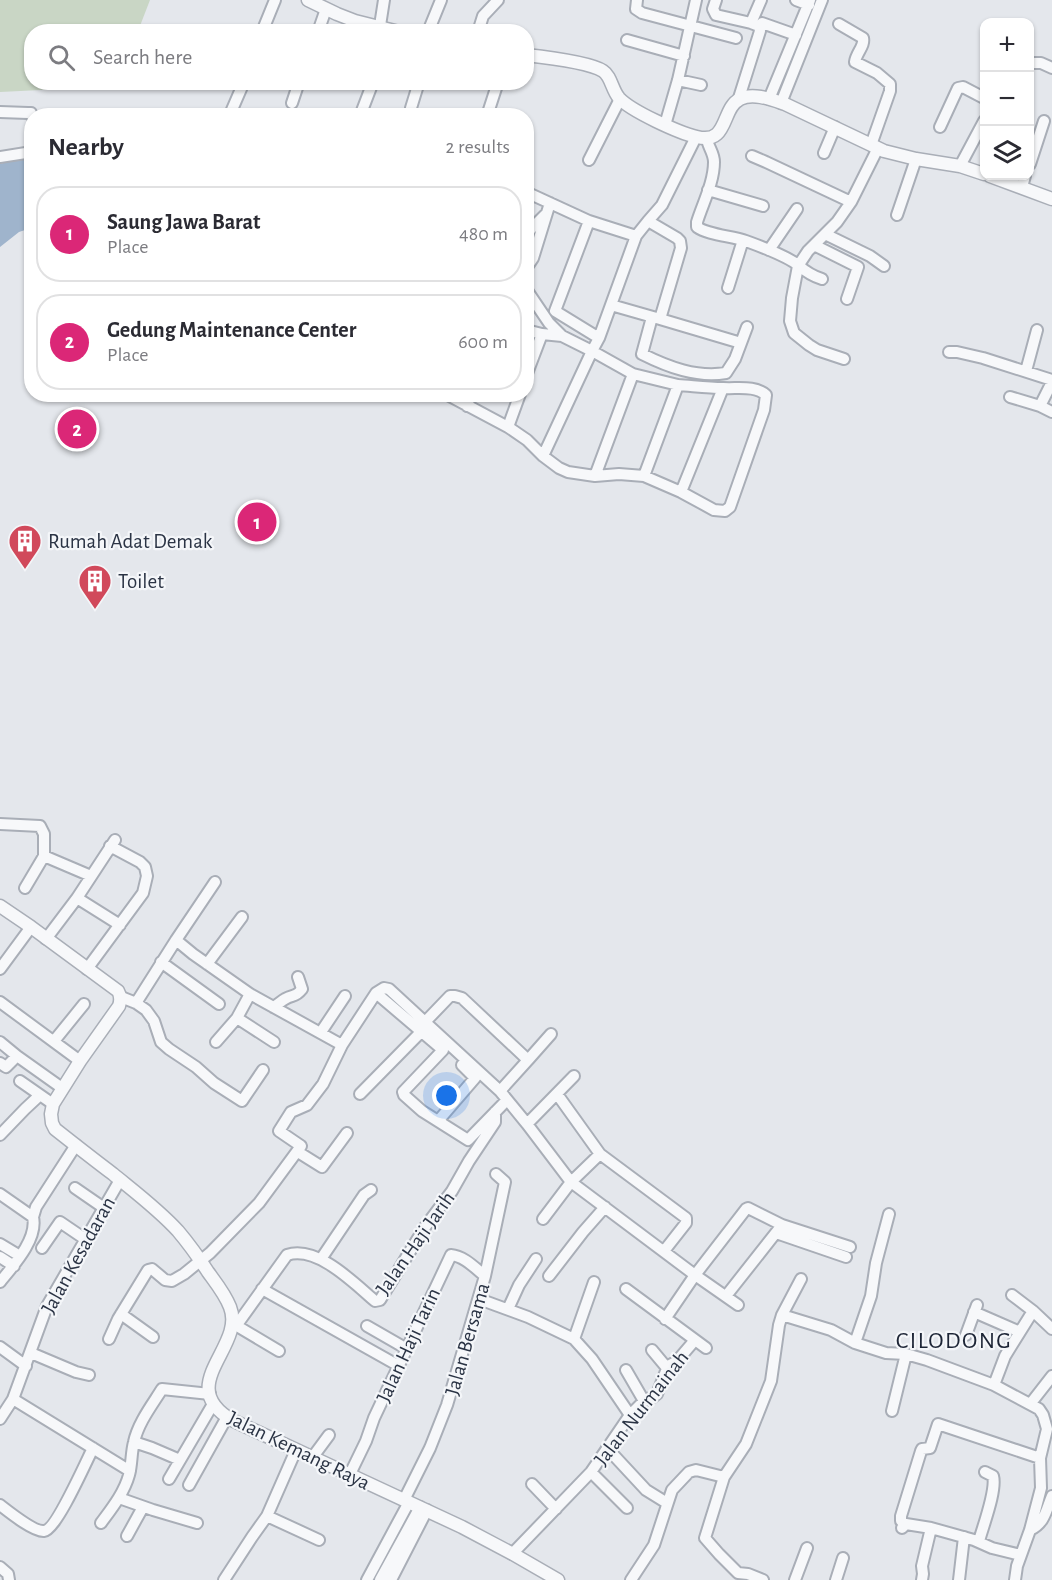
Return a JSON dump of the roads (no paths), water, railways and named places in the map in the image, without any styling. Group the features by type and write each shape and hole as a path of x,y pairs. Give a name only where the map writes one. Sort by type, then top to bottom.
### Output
{"street":[{"path":"265,24 275,0"},
{"path":"308,0 364,24"},
{"path":"380,24 384,0"},
{"path":"431,24 441,0"},
{"path":"481,24 486,12 498,0"},
{"path":"637,0 636,9 642,13 736,38"},
{"path":"665,125 684,56 696,0"},
{"path":"716,0 713,9 716,15 757,23 796,35"},
{"path":"738,100 760,31 757,23 761,0"},
{"path":"775,101 796,35 810,2 796,0"},
{"path":"775,101 822,0"},
{"path":"321,24 326,9"},
{"path":"839,24 863,38 864,42 855,62 890,84 890,91 874,146 851,202 837,222 813,244 798,266 790,321 794,333 817,350 844,359"},
{"path":"627,40 684,56"},
{"path":"534,56 601,69 606,73 616,93 628,106 665,125 702,138 712,153 714,161 708,190 696,222 697,227 707,232 743,240 768,250 798,266 806,273 822,279"},
{"path":"1034,63 1041,63 1052,68"},
{"path":"678,80 701,85"},
{"path":"940,128 958,88 963,87 980,96"},
{"path":"233,108 241,90"},
{"path":"292,103 296,90"},
{"path":"363,108 370,90"},
{"path":"411,108 417,90"},
{"path":"490,108 495,90"},
{"path":"543,456 599,338 636,236 662,204 702,138 720,130 732,106 738,100 754,97 775,101 884,152 964,167 980,173"},
{"path":"590,160 621,99"},
{"path":"0,112 24,113"},
{"path":"1034,150 1044,121"},
{"path":"964,167 982,126"},
{"path":"824,153 835,128"},
{"path":"964,167 980,142"},
{"path":"0,157 24,153"},
{"path":"752,156 851,202"},
{"path":"897,215 916,159"},
{"path":"1023,181 1052,199"},
{"path":"708,190 764,206"},
{"path":"534,198 549,208 636,236"},
{"path":"534,225 549,208"},
{"path":"534,255 549,208"},
{"path":"768,250 797,209"},
{"path":"648,220 678,238 681,248 642,354 665,366 703,374 726,373 735,359 747,327"},
{"path":"589,221 555,311 599,338"},
{"path":"825,234 870,256 884,266"},
{"path":"728,288 743,240"},
{"path":"813,244 858,267 847,299"},
{"path":"460,402 508,427 559,468 568,472 595,476 619,474 644,476 714,510 725,511 730,507 766,395 743,388 678,385 633,374 562,336 549,323 534,301"},
{"path":"611,306 741,343"},
{"path":"1026,371 1037,330"},
{"path":"534,332 562,336"},
{"path":"534,355 542,334"},
{"path":"949,352 982,358 1052,381 1040,406"},
{"path":"595,476 633,374"},
{"path":"644,476 678,385"},
{"path":"681,492 723,388"},
{"path":"1010,397 1052,412"},
{"path":"467,406 468,402"},
{"path":"508,427 517,402"},
{"path":"0,824 40,826 44,834 44,856 25,888"},
{"path":"46,939 77,898 113,843 140,862 145,867 147,876 143,892 87,969"},
{"path":"44,856 91,876"},
{"path":"136,1003 215,882"},
{"path":"77,898 120,925"},
{"path":"0,906 118,991 121,997 119,1006 80,1060 53,1104 51,1114 55,1129 164,1216 201,1260 230,1308 234,1324 279,1351"},
{"path":"207,964 242,917"},
{"path":"0,969 31,927"},
{"path":"176,940 250,994 342,1045"},
{"path":"161,962 219,1004"},
{"path":"273,1007 295,996 302,989 298,977"},
{"path":"109,1339 121,1314 148,1270 152,1269 170,1282 184,1274 222,1242 259,1203 301,1146 279,1131 291,1112 307,1105 323,1084 342,1045 376,993 423,1027 503,1095 571,1182 738,1305"},
{"path":"216,1042 237,1018 250,994"},
{"path":"321,1032 345,996"},
{"path":"360,1094 450,996 462,998 528,1060"},
{"path":"121,997 146,1010 154,1021 161,1042 169,1049 242,1101 263,1070"},
{"path":"0,1002 80,1060"},
{"path":"54,1041 84,1004"},
{"path":"237,1018 274,1042"},
{"path":"423,1027 443,1050 475,1078 438,1121"},
{"path":"443,1050 403,1092 422,1111 468,1140 495,1112 503,1095 528,1060 551,1034"},
{"path":"0,1042 62,1088"},
{"path":"0,1063 6,1067 17,1056"},
{"path":"527,1124 574,1076"},
{"path":"20,1081 53,1104"},
{"path":"557,1094 600,1154 686,1218 686,1223 664,1251"},
{"path":"0,1136 40,1095"},
{"name":"Jalan Haji Jarih","path":"234,1324 287,1255 298,1252 321,1259 375,1301 380,1300 425,1227 452,1191 495,1122 495,1112"},
{"path":"298,1152 322,1167 346,1133"},
{"path":"0,1282 14,1266 33,1230 36,1207 76,1145"},
{"path":"543,1219 571,1182 600,1154"},
{"name":"Jalan Bersama","path":"415,1505 430,1448 447,1406 485,1276 505,1187 504,1180 496,1174"},
{"name":"Jalan Kesadaran","path":"0,1419 13,1399 47,1306 120,1180"},
{"path":"75,1188 104,1208"},
{"path":"321,1259 364,1195 370,1190"},
{"path":"0,1194 33,1217"},
{"path":"549,1276 605,1207"},
{"path":"665,1319 695,1275 748,1208 779,1229 848,1252"},
{"path":"855,1343 871,1296 876,1263 890,1214"},
{"path":"42,1248 60,1222 86,1239"},
{"path":"726,1296 779,1229"},
{"path":"0,1244 20,1256"},
{"name":"Jalan Haji Tarin","path":"350,1474 450,1255 466,1261 485,1276"},
{"path":"0,1257 14,1266"},
{"path":"508,1309 519,1285 536,1259"},
{"path":"763,1580 748,1574 735,1577 705,1538 724,1477 746,1444 771,1382 779,1325 801,1279"},
{"path":"574,1339 594,1282"},
{"path":"262,1289 399,1366"},
{"path":"626,1289 706,1348"},
{"path":"1012,1295 1052,1329"},
{"path":"479,1299 508,1309 574,1339 592,1359 630,1415"},
{"path":"966,1335 976,1308 1020,1332"},
{"path":"994,1384 1005,1356 1033,1311"},
{"path":"121,1314 153,1337"},
{"path":"782,1315 831,1330 855,1343 886,1353 906,1354 927,1360 994,1384 1039,1409 1050,1426 1040,1458 1047,1489 1021,1555 1015,1580"},
{"name":"Jalan Kemang Raya","path":"234,1324 209,1380 211,1399 227,1417 476,1534 558,1580"},
{"path":"367,1326 406,1349"},
{"name":"Jalan Nurmainah","path":"512,1554 591,1472 630,1415 644,1401 657,1394 667,1368 677,1361 695,1340"},
{"path":"0,1347 26,1366"},
{"path":"652,1350 667,1368"},
{"path":"31,1353 76,1372 89,1375"},
{"path":"892,1412 906,1354"},
{"path":"626,1370 644,1401"},
{"path":"1031,1403 1052,1376"},
{"path":"101,1523 119,1498 130,1471 134,1442 147,1412 162,1389 211,1399 170,1479"},
{"path":"13,1399 130,1471"},
{"path":"189,1485 227,1417"},
{"path":"1021,1555 931,1528 903,1526 900,1519 921,1451 929,1449 939,1424 1040,1458"},
{"path":"312,1458 328,1435"},
{"path":"134,1442 180,1460"},
{"path":"0,1505 34,1529 41,1532 47,1531 57,1520 93,1448"},
{"path":"607,1448 646,1490 668,1503"},
{"path":"224,1580 267,1516 296,1450"},
{"path":"631,1580 654,1545 670,1494 676,1485 692,1471 724,1477"},
{"path":"591,1472 627,1508"},
{"path":"979,1541 995,1482 993,1476 985,1472"},
{"path":"532,1484 556,1509"},
{"path":"1030,1530 1042,1521 1052,1496"},
{"path":"119,1498 197,1523"},
{"path":"368,1580 415,1505"},
{"path":"380,1580 415,1505"},
{"path":"391,1580 415,1505"},
{"path":"127,1536 143,1507"},
{"path":"267,1516 319,1540"},
{"path":"922,1580 922,1566 931,1528"},
{"path":"959,1580 964,1537"},
{"path":"795,1580 807,1548"},
{"path":"837,1580 843,1558"},
{"path":"0,1567 8,1574 9,1580"}],"water":[{"path":"24,157 24,230 0,247 0,164"}],"place":[{"name":"Gedung Maintenance Center","path":"77,429"},
{"name":"Saung Jawa Barat","path":"257,522"},
{"name":"Rumah Adat Demak","path":"25,570"},
{"name":"Toilet","path":"95,610"}],"district":[{"name":"CILODONG","path":"954,1340"}]}
